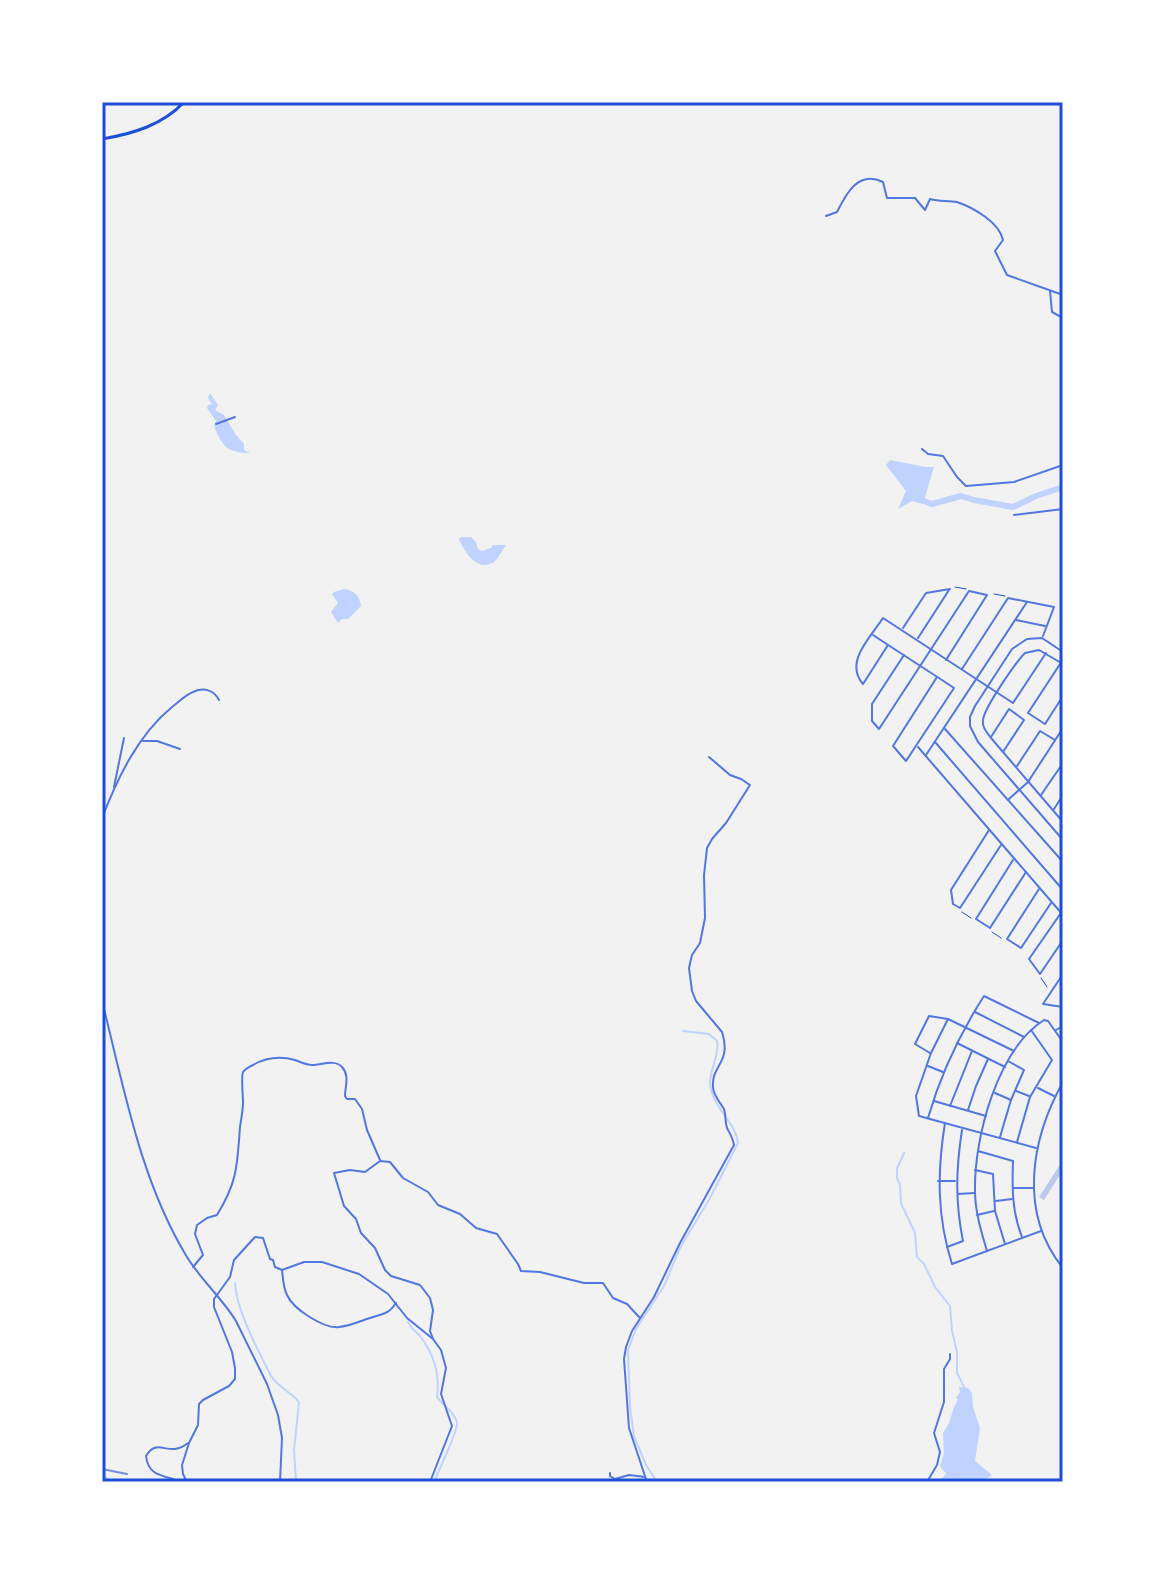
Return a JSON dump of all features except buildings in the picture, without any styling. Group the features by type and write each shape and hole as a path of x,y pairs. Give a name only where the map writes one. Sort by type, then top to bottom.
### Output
{"main road":[{"path":"102,139 157,122 184,102"}],"street":[{"path":"826,216 837,212 850,187 868,179 883,182 887,198 915,198 925,210 930,199 956,202 973,209 999,229 1003,242 995,251 1007,275 1063,295"},
{"path":"1050,290 1052,312 1063,318"},
{"path":"216,424 235,417"},
{"path":"922,449 928,454 943,456 966,486 1014,482 1063,465"},
{"path":"1014,515 1063,509"},
{"path":"902,630 926,593 950,589 916,640"},
{"path":"904,655 872,704 872,721 879,729 969,591 987,595 946,660"},
{"path":"961,670 1008,598 1054,607 1042,638"},
{"path":"925,756 1027,602"},
{"path":"888,645 863,684 856,676 854,661 883,618 1013,703 1046,653"},
{"path":"1015,619 1047,626"},
{"path":"872,634 954,688 906,761 893,746 937,677"},
{"path":"1063,652 1042,638 1027,639 1015,645 970,717 972,734 1063,840"},
{"path":"1063,696 1045,724 1028,713 1062,664 1039,650 1025,653 985,712 983,720 983,727 991,738 1063,822"},
{"path":"102,818 114,788 155,722 196,690 207,690 219,700"},
{"path":"991,738 1009,709 1024,720 1003,752"},
{"path":"944,728 1063,862"},
{"path":"1008,800 1028,782 1063,728"},
{"path":"1016,767 1040,731 1055,740"},
{"path":"114,788 124,738"},
{"path":"141,741 157,741 180,749"},
{"path":"935,742 1063,890"},
{"path":"917,746 1062,912 1029,959 1040,974 1063,940"},
{"path":"647,1482 629,1428 624,1359 628,1340 733,1148 733,1139 713,1087 726,1049 724,1039 722,1032 696,1001 689,968 692,955 700,943 705,918 707,848 750,785 725,771 709,757"},
{"path":"1041,796 1063,763"},
{"path":"1053,810 1063,795"},
{"path":"989,830 951,890 953,904 960,908 1001,844"},
{"path":"1014,859 976,919 990,928 1026,872"},
{"path":"1040,888 1007,939 1021,948 1052,902"},
{"path":"1063,974 1043,1004 1063,1007"},
{"path":"928,1119 955,1043 984,996 1039,1023"},
{"path":"102,1001 139,1142 166,1218 193,1267 236,1321 274,1401 282,1438 280,1482"},
{"path":"974,1011 1024,1037"},
{"path":"931,1053 915,1044 929,1016 948,1019 1014,1051"},
{"path":"948,1019 931,1053 916,1096 919,1116 1037,1149"},
{"path":"987,1251 977,1215 975,1170 981,1133 994,1092 1014,1051 1039,1023 1048,1021 1063,1042"},
{"path":"1055,1031 1063,1026"},
{"path":"1017,1143 1030,1097 1052,1060 1031,1030"},
{"path":"955,1043 1005,1067"},
{"path":"950,1106 972,1051"},
{"path":"193,1267 203,1255 195,1234 197,1225 217,1215 235,1177 244,1070 264,1060 283,1057 312,1065 336,1064 343,1068 347,1081 345,1096 355,1099 362,1109 380,1161"},
{"path":"968,1110 988,1059"},
{"path":"999,1138 1024,1070 1008,1061"},
{"path":"926,1066 943,1072"},
{"path":"1063,1082 1048,1111 1037,1149 1033,1188 1042,1231 1051,1252 1063,1268"},
{"path":"1037,1088 1055,1096"},
{"path":"1015,1090 1030,1097"},
{"path":"994,1092 1011,1100"},
{"path":"933,1101 987,1116"},
{"path":"945,1123 938,1181 939,1205 952,1264 1042,1231"},
{"path":"947,1247 963,1241 956,1181 963,1128"},
{"path":"978,1151 1013,1161 1012,1199 1022,1238"},
{"path":"433,1339 430,1331 433,1310 430,1298 420,1285 391,1276 385,1270 375,1248 344,1206 334,1173 347,1170 365,1172 380,1161 390,1162 403,1178 428,1192 438,1205 460,1214 476,1228 497,1234 521,1271 540,1272 584,1283 603,1283 613,1298 627,1304 640,1318"},
{"path":"975,1170 993,1174 995,1211 1005,1245"},
{"path":"938,1181 956,1181"},
{"path":"1012,1188 1033,1188"},
{"path":"957,1194 975,1193"},
{"path":"995,1201 1012,1199"},
{"path":"977,1215 995,1211"},
{"path":"187,1482 182,1469 198,1425 197,1408 203,1400 229,1386 236,1375 232,1352 214,1307 214,1299 230,1277 234,1260 255,1237 263,1238 270,1259 275,1267 282,1270 308,1261 330,1264 359,1274 388,1294 407,1318 433,1339 441,1350 446,1368 441,1394 452,1426 430,1482"},
{"path":"282,1270 285,1289 292,1303 330,1327 345,1326 385,1314 396,1303"},
{"path":"927,1482 937,1465 940,1452 934,1433 944,1402 944,1369 950,1354"},
{"path":"176,1482 152,1472 146,1456 153,1448 175,1450 189,1443"},
{"path":"610,1473 615,1480 629,1475 646,1477"}],"path":[{"path":"950,586 968,590"},
{"path":"990,593 1007,597"},
{"path":"960,911 973,920"},
{"path":"990,930 1004,940"},
{"path":"1039,976 1049,990"}],"water":[{"path":"210,393 218,405 215,410 224,415 244,444 244,450 250,453 231,450 220,439 214,426 216,421 207,408 212,404 208,398"},
{"path":"890,460 934,467 923,504 912,501 898,509 906,491 886,465"},
{"path":"461,537 471,537 482,551 493,545 506,545 494,562 482,565 464,550"},
{"path":"344,589 356,594 361,606 348,619 338,623 331,612 338,603 332,594"},
{"path":"959,1387 968,1388 972,1393 980,1428 975,1461 992,1475 971,1483 956,1481 940,1465 944,1454 943,1433 958,1400"}],"waterway":[{"path":"924,501 932,504 961,496 1013,507 1063,487"},
{"path":"657,1482 634,1436 628,1350 636,1329 664,1286 680,1248 738,1143 733,1128 715,1101 710,1085 717,1041 709,1034 683,1031"},
{"path":"904,1153 897,1169 901,1203 915,1233 917,1257 950,1306 957,1373 965,1389"},
{"path":"235,1283 244,1318 271,1376 299,1402 294,1450 296,1482"},
{"path":"408,1322 432,1357 437,1372 437,1397 457,1422 452,1442 434,1482"},
{"path":"943,1482 949,1475"},
{"path":"102,1477 109,1482"}],"railway":[{"path":"102,1469 127,1474"}]}
